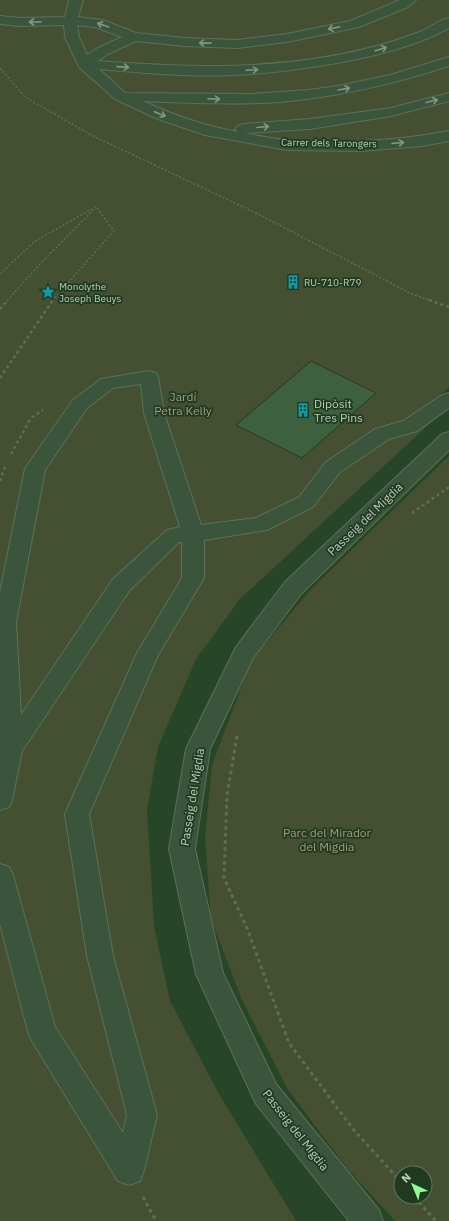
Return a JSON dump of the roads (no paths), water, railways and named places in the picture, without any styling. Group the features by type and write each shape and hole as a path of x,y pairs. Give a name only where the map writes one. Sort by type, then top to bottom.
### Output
{"street":[{"name":"Carrer dels Tarongers","path":"76,0 70,22 72,37 84,64 120,96 163,116 210,132 287,145 361,146 422,141 449,136"},
{"path":"0,20 21,22 86,21 98,23 134,37 184,42 237,44 287,38 354,24 410,0"},
{"path":"84,64 180,70 252,70 309,64 374,51 420,37 449,22"},
{"path":"84,64 103,51 134,37"},
{"path":"120,96 224,99 284,97 340,90 383,82 425,70 449,61"},
{"path":"210,132 310,124 391,112 449,97"},
{"path":"0,800 12,750 4,622 35,469 80,404 108,383 149,377 154,413 193,534 193,578 148,653 77,814 100,956 142,1115 129,1170 42,1032 0,874"},
{"path":"12,750 121,585 174,535 193,534 260,525 306,502 333,466 382,434 410,426 449,399"},
{"name":"Passeig del Migdia","path":"368,1221 266,1094 210,974 182,849 198,749 244,653 294,588 449,439"}],"place":[{"name":"RU-710-R79","path":"293,282"},
{"name":"Monolythe Joseph Beuys","path":"48,292"},
{"name":"Dipòsit Tres Pins","path":"303,410"}],"park label":[{"name":"Jardí Petra Kelly","path":"183,403"},
{"name":"Parc del Mirador del Migdia","path":"327,839"}]}
